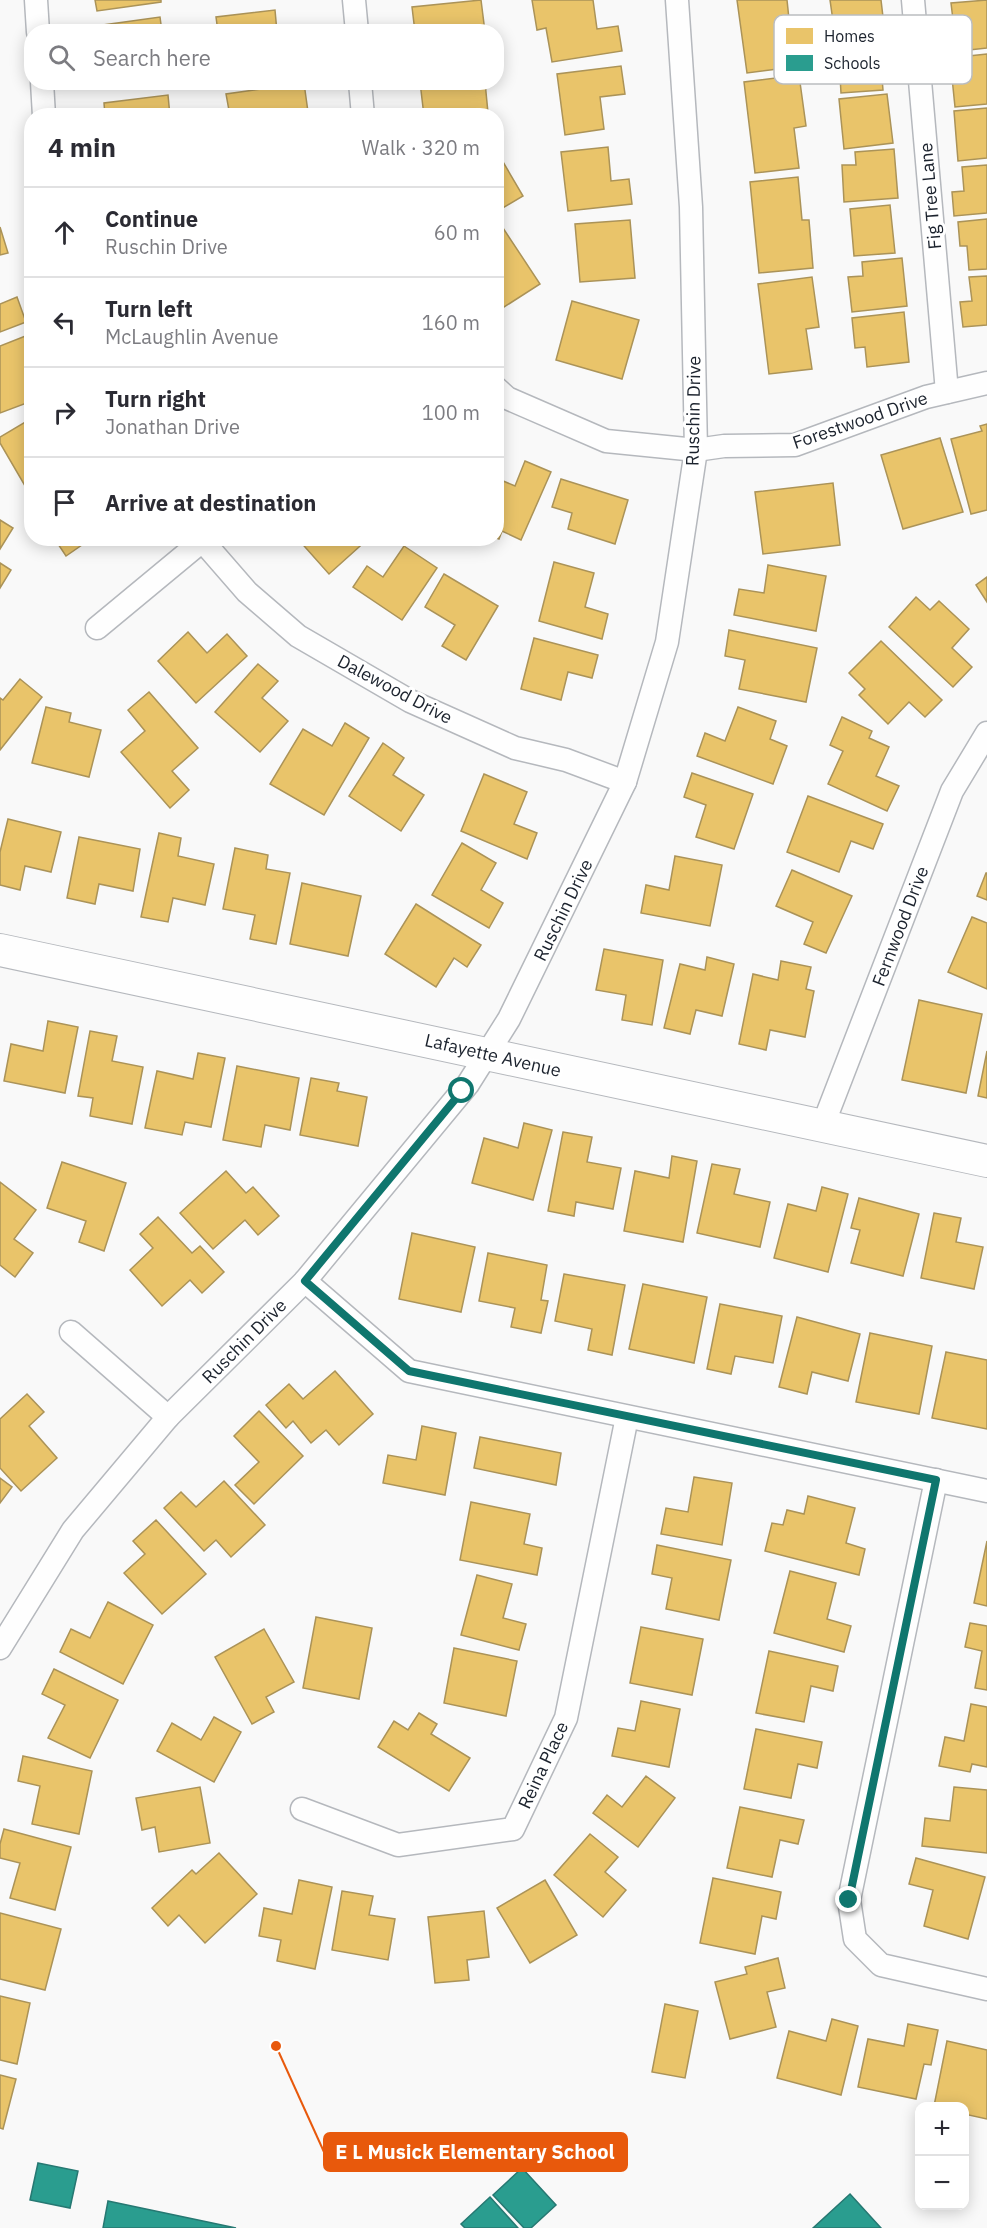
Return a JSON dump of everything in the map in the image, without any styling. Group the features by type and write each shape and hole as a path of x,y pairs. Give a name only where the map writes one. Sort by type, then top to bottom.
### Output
{"street":[{"path":"36,0 38,24"},
{"path":"354,0 356,24"},
{"name":"Ruschin Drive","path":"0,1648 73,1530 168,1417 305,1281 468,1084 509,1019 626,782 667,642 696,450 691,207 677,0"},
{"name":"Fig Tree Lane","path":"914,0 915,15"},
{"name":"Fig Tree Lane","path":"921,84 947,392"},
{"path":"42,90 44,108"},
{"path":"361,90 362,108"},
{"name":"Forestwood Drive","path":"504,395 606,441 696,450 724,446 795,446 926,398 987,383"},
{"path":"97,628 194,546"},
{"name":"Dalewood Drive","path":"206,546 246,592 298,636 410,701 515,748 566,760 626,782"},
{"name":"Fernwood Drive","path":"823,1125 952,791 987,733"},
{"name":"Lafayette Avenue","path":"0,950 987,1161"},
{"path":"305,1281 409,1371 987,1491"},
{"path":"71,1332 168,1417"},
{"name":"Reina Place","path":"302,1809 398,1845 513,1829 566,1718 627,1417"},
{"path":"936,1480 849,1900 855,1939 881,1965 987,1989"}],"building: Homes":[{"path":"95,0 161,0 161,2 97,11"},
{"path":"481,0 484,24 414,24 412,7"},
{"path":"532,0 593,0 597,29 618,26 622,51 552,62 546,28 537,30"},
{"path":"737,0 787,0 789,15 774,15 774,70 747,73"},
{"path":"830,0 881,0 883,15 832,15"},
{"path":"987,0 987,48 972,50 972,15 952,15 951,3"},
{"path":"275,10 276,24 217,24 216,17"},
{"path":"160,17 161,24 110,24"},
{"path":"987,54 987,104 955,107 953,84 972,84 972,56"},
{"path":"621,66 625,94 600,97 604,129 565,135 557,74"},
{"path":"774,78 774,84 800,84 806,126 794,128 799,168 755,173 744,82"},
{"path":"840,84 883,84 883,90 841,93"},
{"path":"254,90 305,90 307,108 229,108 226,94"},
{"path":"421,90 486,90 488,108 423,108"},
{"path":"887,94 893,143 844,149 839,99"},
{"path":"168,95 169,108 104,108 104,103"},
{"path":"987,108 987,158 958,161 954,111"},
{"path":"608,147 611,181 629,179 632,204 568,211 561,152"},
{"path":"894,149 898,198 844,202 842,165 856,165 855,152"},
{"path":"504,164 523,196 504,207"},
{"path":"987,165 987,213 954,216 952,192 964,191 962,167"},
{"path":"798,177 802,220 809,220 813,268 759,273 750,182"},
{"path":"890,205 895,253 854,256 850,209"},
{"path":"987,219 987,269 969,270 967,246 960,246 958,222"},
{"path":"630,220 635,278 580,282 575,224"},
{"path":"0,227 8,253 0,255"},
{"path":"504,230 540,284 504,307"},
{"path":"902,258 907,306 852,312 848,277 863,276 862,262"},
{"path":"987,276 987,325 963,327 960,302 972,301 969,277"},
{"path":"812,277 819,327 806,329 812,369 769,374 758,284"},
{"path":"17,297 24,323 0,332 0,304"},
{"path":"572,301 639,320 622,379 556,360"},
{"path":"904,312 909,362 867,367 865,347 855,348 852,318"},
{"path":"24,337 24,404 0,413 0,346"},
{"path":"24,423 24,484 0,443 0,437"},
{"path":"987,424 987,510 971,514 951,439 982,431 980,426"},
{"path":"940,438 963,512 903,529 881,455"},
{"path":"525,461 551,472 521,540 504,532 504,481 515,486"},
{"path":"561,479 628,500 615,544 568,529 572,513 552,507"},
{"path":"833,483 840,545 763,554 755,492"},
{"path":"0,520 13,528 0,549"},
{"path":"59,546 80,546 66,556"},
{"path":"304,546 360,546 329,574"},
{"path":"404,546 437,568 402,620 353,587 367,566 383,577"},
{"path":"554,562 594,573 585,607 608,614 602,639 539,621"},
{"path":"0,563 11,570 0,588"},
{"path":"768,565 826,576 816,631 734,615 739,589 764,593"},
{"path":"444,574 498,606 466,660 442,646 455,625 425,607"},
{"path":"987,577 987,602 976,585"},
{"path":"916,597 930,610 939,601 969,629 952,648 972,667 953,687 889,627"},
{"path":"729,630 817,648 806,702 739,689 745,660 725,656"},
{"path":"188,632 207,653 227,634 247,656 196,703 158,661"},
{"path":"534,638 598,655 592,678 568,672 561,700 521,689"},
{"path":"881,641 942,700 925,717 909,702 888,724 859,695 865,689 849,673"},
{"path":"258,664 278,681 262,698 288,721 260,752 215,712"},
{"path":"20,679 42,697 0,750 0,698 3,700"},
{"path":"149,692 198,748 172,771 189,790 170,808 121,752 145,731 128,710"},
{"path":"46,707 71,713 69,722 101,730 89,777 32,763"},
{"path":"738,707 776,721 770,739 787,746 773,784 697,756 705,733 725,741"},
{"path":"842,717 872,731 869,738 889,747 876,776 899,786 887,811 828,784 843,751 830,745"},
{"path":"345,723 369,738 324,815 270,784 303,729 332,746"},
{"path":"383,743 404,758 393,775 424,795 401,831 349,796"},
{"path":"692,773 753,794 734,849 696,837 706,805 684,797"},
{"path":"484,774 527,792 514,824 537,833 527,859 461,831"},
{"path":"808,796 883,824 873,849 851,841 839,872 787,852"},
{"path":"8,819 61,832 51,872 25,866 20,890 0,885 0,852"},
{"path":"159,833 181,838 178,856 214,864 205,905 173,898 168,922 141,917"},
{"path":"79,837 140,849 133,891 99,884 95,904 67,898"},
{"path":"462,843 496,863 481,890 503,903 489,928 432,895"},
{"path":"235,848 268,855 266,869 290,873 276,944 250,939 255,915 223,909"},
{"path":"675,856 722,865 710,926 641,913 646,885 669,890"},
{"path":"792,870 852,896 826,953 804,944 813,922 776,906"},
{"path":"987,873 987,900 977,896"},
{"path":"302,883 361,896 348,956 290,944"},
{"path":"416,904 481,945 467,967 454,958 436,987 385,954"},
{"path":"972,917 987,923 987,989 948,972"},
{"path":"604,949 663,960 652,1025 622,1020 626,995 596,990"},
{"path":"707,957 734,964 722,1016 696,1010 690,1034 664,1028 680,964 705,970"},
{"path":"781,961 811,967 806,989 814,991 805,1037 770,1030 766,1050 739,1044 753,974 778,980"},
{"path":"919,1000 982,1014 966,1093 902,1080"},
{"path":"48,1021 78,1027 65,1093 4,1081 11,1044 43,1051"},
{"path":"90,1031 117,1036 112,1061 143,1067 132,1124 90,1116 93,1098 78,1096"},
{"path":"987,1051 987,1098 978,1096"},
{"path":"198,1053 225,1058 211,1127 185,1122 182,1135 145,1128 157,1071 193,1079"},
{"path":"237,1066 299,1078 290,1130 265,1125 261,1147 223,1140"},
{"path":"311,1078 339,1083 337,1091 367,1097 358,1146 300,1135"},
{"path":"524,1123 552,1130 533,1200 472,1183 484,1138 518,1148"},
{"path":"563,1132 592,1137 587,1162 621,1168 613,1209 576,1202 574,1216 548,1211"},
{"path":"672,1156 697,1161 683,1242 624,1231 635,1171 669,1178"},
{"path":"62,1162 126,1183 104,1251 79,1242 86,1221 47,1208"},
{"path":"712,1164 740,1169 734,1194 770,1202 760,1247 697,1233"},
{"path":"226,1171 246,1193 253,1187 279,1216 258,1235 245,1220 213,1249 180,1213"},
{"path":"0,1182 36,1210 14,1239 33,1253 15,1277 0,1265"},
{"path":"822,1187 848,1194 828,1272 774,1258 788,1204 816,1211"},
{"path":"859,1198 919,1214 903,1276 851,1263 860,1230 851,1228"},
{"path":"934,1213 961,1218 956,1242 983,1247 974,1289 921,1278"},
{"path":"158,1217 192,1253 200,1246 224,1272 202,1293 190,1280 162,1306 130,1270 153,1248 140,1234"},
{"path":"412,1233 475,1247 461,1312 399,1299"},
{"path":"488,1253 547,1265 541,1300 548,1301 541,1333 511,1327 515,1308 479,1301"},
{"path":"564,1274 625,1285 612,1355 588,1350 592,1329 555,1321"},
{"path":"643,1284 707,1297 694,1363 629,1349"},
{"path":"720,1304 782,1316 773,1363 735,1356 731,1374 707,1369"},
{"path":"797,1317 860,1334 848,1381 812,1372 807,1394 779,1387"},
{"path":"870,1333 932,1346 919,1414 856,1402"},
{"path":"946,1352 987,1360 987,1429 932,1418"},
{"path":"335,1371 373,1414 339,1445 326,1430 311,1443 293,1421 286,1428 266,1405 289,1384 303,1399"},
{"path":"27,1394 44,1412 29,1426 57,1458 21,1491 0,1468 0,1419"},
{"path":"259,1411 303,1456 254,1504 235,1485 259,1462 234,1436"},
{"path":"422,1426 456,1433 445,1495 383,1483 388,1455 416,1460"},
{"path":"480,1437 561,1453 556,1485 474,1468"},
{"path":"694,1477 732,1483 722,1545 661,1534 666,1508 688,1512"},
{"path":"0,1478 12,1487 0,1503"},
{"path":"224,1481 265,1525 231,1557 216,1540 204,1551 164,1508 181,1492 196,1507"},
{"path":"808,1496 855,1508 846,1543 865,1549 859,1575 765,1551 772,1523 783,1525 787,1510 804,1514"},
{"path":"471,1502 530,1514 524,1544 542,1548 537,1575 460,1560"},
{"path":"156,1520 206,1574 162,1614 124,1573 145,1554 133,1541"},
{"path":"987,1541 987,1606 974,1603"},
{"path":"657,1545 731,1560 719,1620 666,1609 672,1578 652,1574"},
{"path":"790,1571 836,1583 827,1619 851,1626 844,1652 774,1633"},
{"path":"477,1575 512,1584 503,1618 526,1624 519,1650 461,1635"},
{"path":"108,1602 153,1625 123,1684 60,1652 71,1629 90,1638"},
{"path":"316,1617 372,1628 359,1699 303,1688"},
{"path":"970,1623 987,1626 987,1690 975,1688 982,1651 965,1647"},
{"path":"641,1627 703,1639 692,1695 630,1683"},
{"path":"264,1629 294,1682 266,1697 274,1712 252,1724 215,1657"},
{"path":"454,1648 517,1661 506,1716 444,1703"},
{"path":"769,1651 838,1666 833,1691 811,1686 804,1722 756,1713"},
{"path":"54,1669 118,1700 90,1758 48,1738 65,1705 42,1694"},
{"path":"641,1701 680,1709 669,1767 612,1756 618,1728 635,1731"},
{"path":"971,1704 987,1707 987,1767 972,1764 970,1772 939,1766 945,1737 964,1741"},
{"path":"419,1713 437,1724 431,1734 470,1758 449,1791 378,1747 394,1721 408,1730"},
{"path":"214,1717 241,1732 214,1782 157,1751 172,1723 201,1740"},
{"path":"756,1729 822,1742 817,1768 798,1764 791,1798 744,1789"},
{"path":"23,1756 92,1771 79,1834 32,1824 40,1786 18,1781"},
{"path":"646,1776 675,1798 638,1847 593,1813 607,1795 622,1807"},
{"path":"200,1787 210,1843 159,1852 155,1827 142,1830 136,1798"},
{"path":"954,1787 987,1790 987,1853 922,1846 925,1818 950,1821"},
{"path":"740,1807 804,1820 798,1844 780,1840 772,1877 727,1868"},
{"path":"4,1829 71,1847 55,1910 10,1898 20,1863 0,1858 0,1844"},
{"path":"590,1834 618,1857 605,1872 626,1890 603,1917 554,1875"},
{"path":"219,1853 257,1894 205,1943 179,1915 168,1926 152,1908 192,1870 196,1874"},
{"path":"916,1858 985,1877 968,1939 924,1926 933,1890 909,1884"},
{"path":"713,1878 781,1892 776,1919 762,1916 755,1954 700,1943"},
{"path":"299,1880 332,1887 315,1969 277,1961 281,1940 259,1936 264,1908 292,1914"},
{"path":"545,1880 577,1935 530,1963 497,1908"},
{"path":"342,1891 373,1896 369,1915 395,1919 388,1960 332,1950"},
{"path":"484,1911 489,1957 467,1960 469,1980 435,1983 428,1917"},
{"path":"0,1913 61,1929 45,1990 0,1979"},
{"path":"778,1958 785,1988 767,1992 776,2027 730,2039 715,1982 747,1974 745,1967"},
{"path":"0,1996 30,2003 17,2064 0,2060"},
{"path":"665,2004 698,2011 685,2078 652,2072"},
{"path":"832,2019 858,2026 841,2095 777,2078 789,2031 826,2041"},
{"path":"908,2024 938,2030 931,2065 924,2064 916,2099 858,2087 868,2039 904,2046"},
{"path":"947,2041 987,2050 987,2119 969,2115 969,2102 935,2102"},
{"path":"0,2075 16,2079 3,2129 0,2128"}],"building: Schools":[{"path":"38,2163 78,2171 70,2208 30,2200"},
{"path":"522,2168 556,2205 531,2228 524,2228 493,2195"},
{"path":"850,2194 881,2228 813,2228"},
{"path":"490,2197 518,2228 465,2228 461,2224"},
{"path":"108,2201 236,2228 103,2228"}],"place":[{"name":"E L Musick Elementary School","path":"276,2046"}],"route":[{"path":"462,1091 305,1281 409,1371 936,1480 849,1900"}]}
